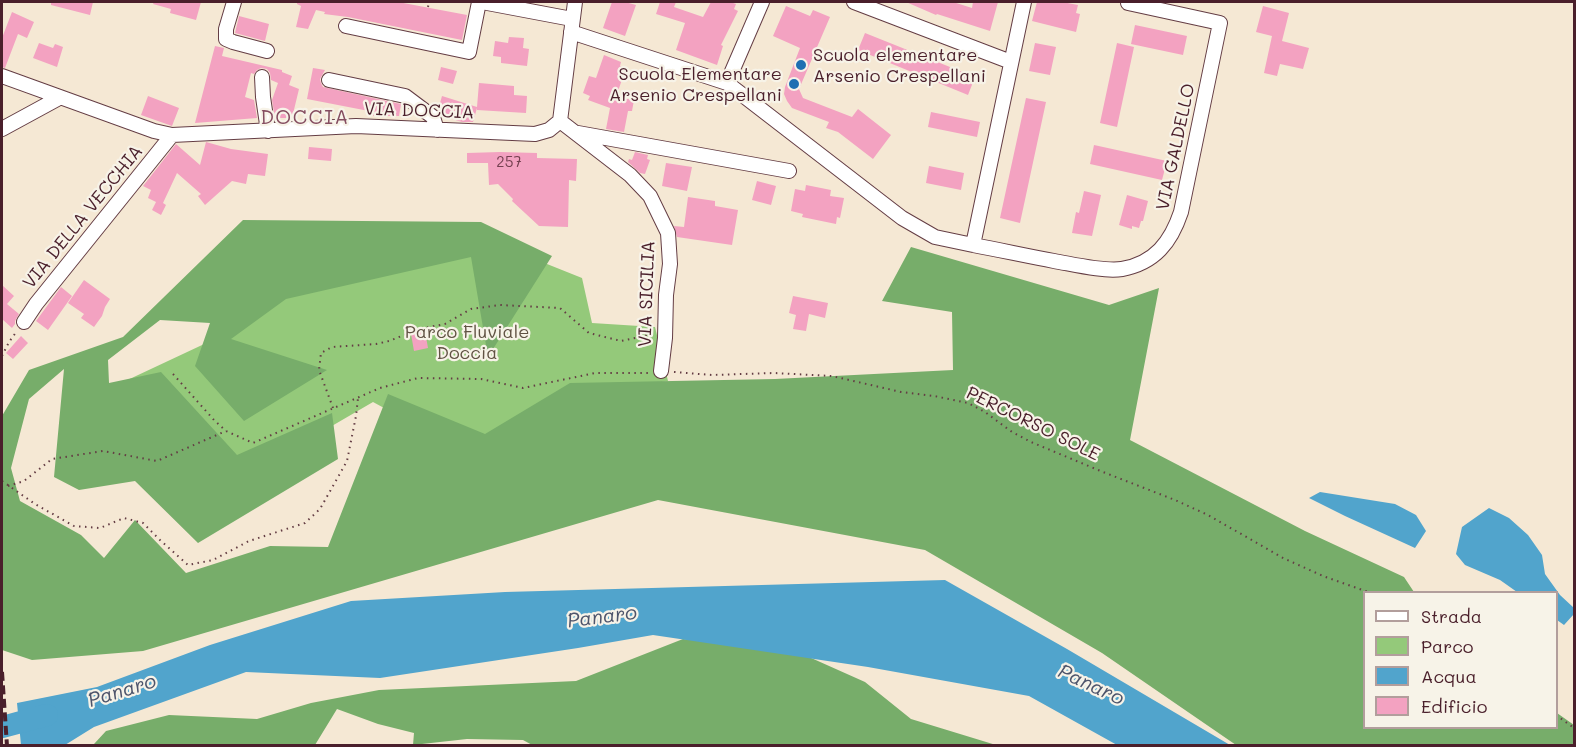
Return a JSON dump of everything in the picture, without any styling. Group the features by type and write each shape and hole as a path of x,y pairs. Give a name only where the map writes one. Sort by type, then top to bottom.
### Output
{"street":[{"path":"234,2 226,29 226,39 267,51"},
{"path":"346,26 469,52 481,2 572,26 728,83 902,218 935,237 973,245 1024,2"},
{"path":"560,121 575,2"},
{"path":"728,83 762,2"},
{"path":"854,2 875,5 1011,62"},
{"name":"VIA GALDELLO","path":"973,245 1092,268 1121,270 1144,262 1162,249 1175,231 1181,212 1220,24 1129,2"},
{"name":"VIA DOCCIA","path":"2,76 154,131 172,135 356,126 535,134 549,130 560,121"},
{"path":"262,77 268,131"},
{"path":"329,80 405,96 433,117 437,130"},
{"path":"2,129 59,98"},
{"name":"VIA SICILIA","path":"560,121 630,175 650,196 668,233 670,264 661,371"},
{"path":"574,132 789,171"},
{"name":"VIA DELLA VECCHIA","path":"24,322 172,135"}],"path":[{"path":"428,7 429,2"},
{"path":"333,408 319,370 321,353 332,347 383,342 419,329 445,324 471,309 500,305 560,308 589,333 621,341 645,336 666,318"},
{"path":"2,356 24,322"},
{"name":"PERCORSO SOLE","path":"226,431 253,443 380,388 418,378 481,379 524,388 595,373 648,374 661,371 712,375 774,373 832,376 901,392 968,403 985,412 1012,432 1039,446 1175,500 1208,515 1283,558 1365,591"},
{"path":"8,486 24,481 52,459 103,451 157,460 226,431 173,374"},
{"path":"2,481 35,504 74,526 100,528 124,518 143,523 188,564 213,560 249,541 305,523 320,509 347,461 358,398"},
{"path":"1558,716 1575,728"}],"green space":[{"path":"243,220 481,222 552,256 488,357 471,257 286,299 231,339 327,370 244,421 195,366 210,323 160,320 108,360 109,383 161,372 237,455 332,413 338,459 198,543 135,481 79,490 54,477 64,369 29,399 11,468 20,501 81,535 104,558 135,520 186,573 270,546 328,547 388,394 485,434 570,383 775,379 953,370 952,312 882,301 911,247 1109,305 1159,288 1130,440 1305,531 1404,577 1413,591 1363,591 1363,729 1558,729 1558,714 1574,725 1574,745 1236,745 1102,653 925,550 658,500 143,651 32,660 2,650 2,416 29,370 123,337"},
{"name":"Parco Fluviale Doccia","path":"482,238 582,278 592,323 655,327 668,381 574,396 491,437 445,441 373,402 265,465 151,475 104,391 217,338 219,314"},
{"path":"683,639 791,649 865,682 911,719 996,745 534,746 523,740 467,739 413,745 414,733 378,724 337,709 315,745 95,746 94,744 106,731 169,715 257,719 311,703 379,690 576,681"}],"water":[{"path":"1320,492 1395,504 1416,515 1426,531 1415,548 1309,498"},
{"path":"1489,508 1509,518 1528,535 1542,555 1545,574 1557,591 1516,591 1500,580 1465,565 1456,554 1462,527"},
{"path":"945,580 1230,745 1117,745 1029,696 868,667 653,635 380,678 246,672 94,727 65,745 21,745 17,703 97,687 210,645 351,601 505,592"},
{"path":"1558,592 1574,608 1574,614 1564,625 1558,621"}],"building":[{"path":"51,2 93,2 90,15 51,5"},
{"path":"154,2 201,2 196,20 170,13 171,9 153,4"},
{"path":"297,2 398,2 467,15 462,40 324,14 325,12 316,10 308,29 296,27 301,6"},
{"path":"612,2 636,5 625,36 603,28"},
{"path":"660,2 676,2 674,7 703,17 711,2 736,4 734,9 738,11 721,45 723,46 717,65 676,50 685,23 656,14"},
{"path":"906,2 953,2 972,8 973,2 998,2 990,31 936,15"},
{"path":"1037,2 1062,2 1078,5 1076,13 1080,14 1076,32 1032,21"},
{"name":"Scuola Elementare Arsenio Crespellani","path":"786,6 810,16 813,10 830,17 799,89 803,98 852,117 858,109 891,135 873,159 838,132 826,128 829,122 792,108 787,101 784,94 785,87 800,48 773,36"},
{"path":"1263,6 1289,13 1282,41 1309,48 1303,69 1280,64 1277,76 1264,73 1272,36 1256,32"},
{"path":"12,12 34,22 27,38 18,34 5,68 2,67 2,38"},
{"path":"239,16 269,24 265,41 235,33"},
{"path":"1135,25 1187,36 1183,55 1131,44"},
{"path":"865,33 975,77 968,95 858,50"},
{"path":"509,37 524,38 523,48 529,49 527,66 501,63 501,57 493,56 495,41 508,43"},
{"path":"39,43 53,48 55,44 63,47 57,67 33,58"},
{"path":"1035,43 1056,47 1050,75 1029,71"},
{"path":"1117,43 1134,47 1117,127 1100,123"},
{"path":"215,46 224,48 222,56 282,70 292,76 289,85 299,89 292,118 275,118 272,100 278,83 271,80 267,69 261,68 254,74 251,73 245,97 254,100 257,118 195,123"},
{"path":"604,55 621,62 620,66 626,68 616,97 634,100 632,111 628,111 624,132 606,129 610,108 588,100 590,96 583,93 589,76 596,78"},
{"path":"441,67 457,71 453,84 438,80"},
{"path":"313,68 325,70 320,79 323,87 401,104 399,116 373,116 374,112 307,99"},
{"path":"479,83 514,86 514,95 527,96 526,113 477,110 477,108 473,122 462,122 442,116 438,110 442,96 477,107"},
{"path":"148,96 179,108 172,126 141,115"},
{"path":"1026,98 1046,102 1020,223 1000,218"},
{"path":"931,112 980,122 977,137 928,127"},
{"path":"206,142 231,149 268,154 265,176 248,174 246,184 232,181 205,205 198,196 201,194 177,173 163,203 166,205 161,215 152,210 156,202 148,198 151,190 143,186 176,144 200,165"},
{"path":"1094,145 1167,161 1162,180 1090,164"},
{"path":"309,147 332,149 331,161 308,159"},
{"path":"635,152 648,155 647,159 650,160 645,174 640,173 628,162 629,159 632,160"},
{"path":"467,153 537,153 537,158 577,159 576,181 569,180 568,227 539,226 512,201 513,199 498,184 489,185 488,163 467,163"},
{"path":"666,163 692,167 687,191 662,186"},
{"path":"929,166 964,173 961,190 926,183"},
{"path":"757,181 776,186 771,205 752,200"},
{"path":"806,185 831,190 830,196 844,198 840,218 837,217 836,224 802,217 803,214 791,211 795,189 805,191"},
{"path":"1084,191 1101,195 1092,236 1072,233 1076,212 1079,213"},
{"path":"1127,195 1148,201 1139,228 1132,226 1132,229 1119,225"},
{"path":"688,197 715,201 715,206 738,210 732,245 677,237 674,226 684,227"},
{"path":"84,280 110,299 94,327 81,318 84,314 68,303"},
{"path":"2,285 14,296 7,304 19,314 12,328 2,319"},
{"path":"61,287 72,296 48,330 36,321"},
{"path":"793,296 828,303 825,318 809,314 806,331 793,329 796,315 789,313"},
{"path":"425,331 428,348 414,351 411,334"},
{"path":"21,336 28,343 13,359 6,353"}],"waterway":[{"name":"Panaro","path":"2,727 47,715"}],"railway":[{"path":"2,672 7,746"}],"place":[{"name":"Scuola elementare Arsenio Crespellani","path":"801,65"},
{"name":"Scuola Elementare Arsenio Crespellani","path":"794,84"}],"district":[{"name":"DOCCIA","path":"305,118"}]}
